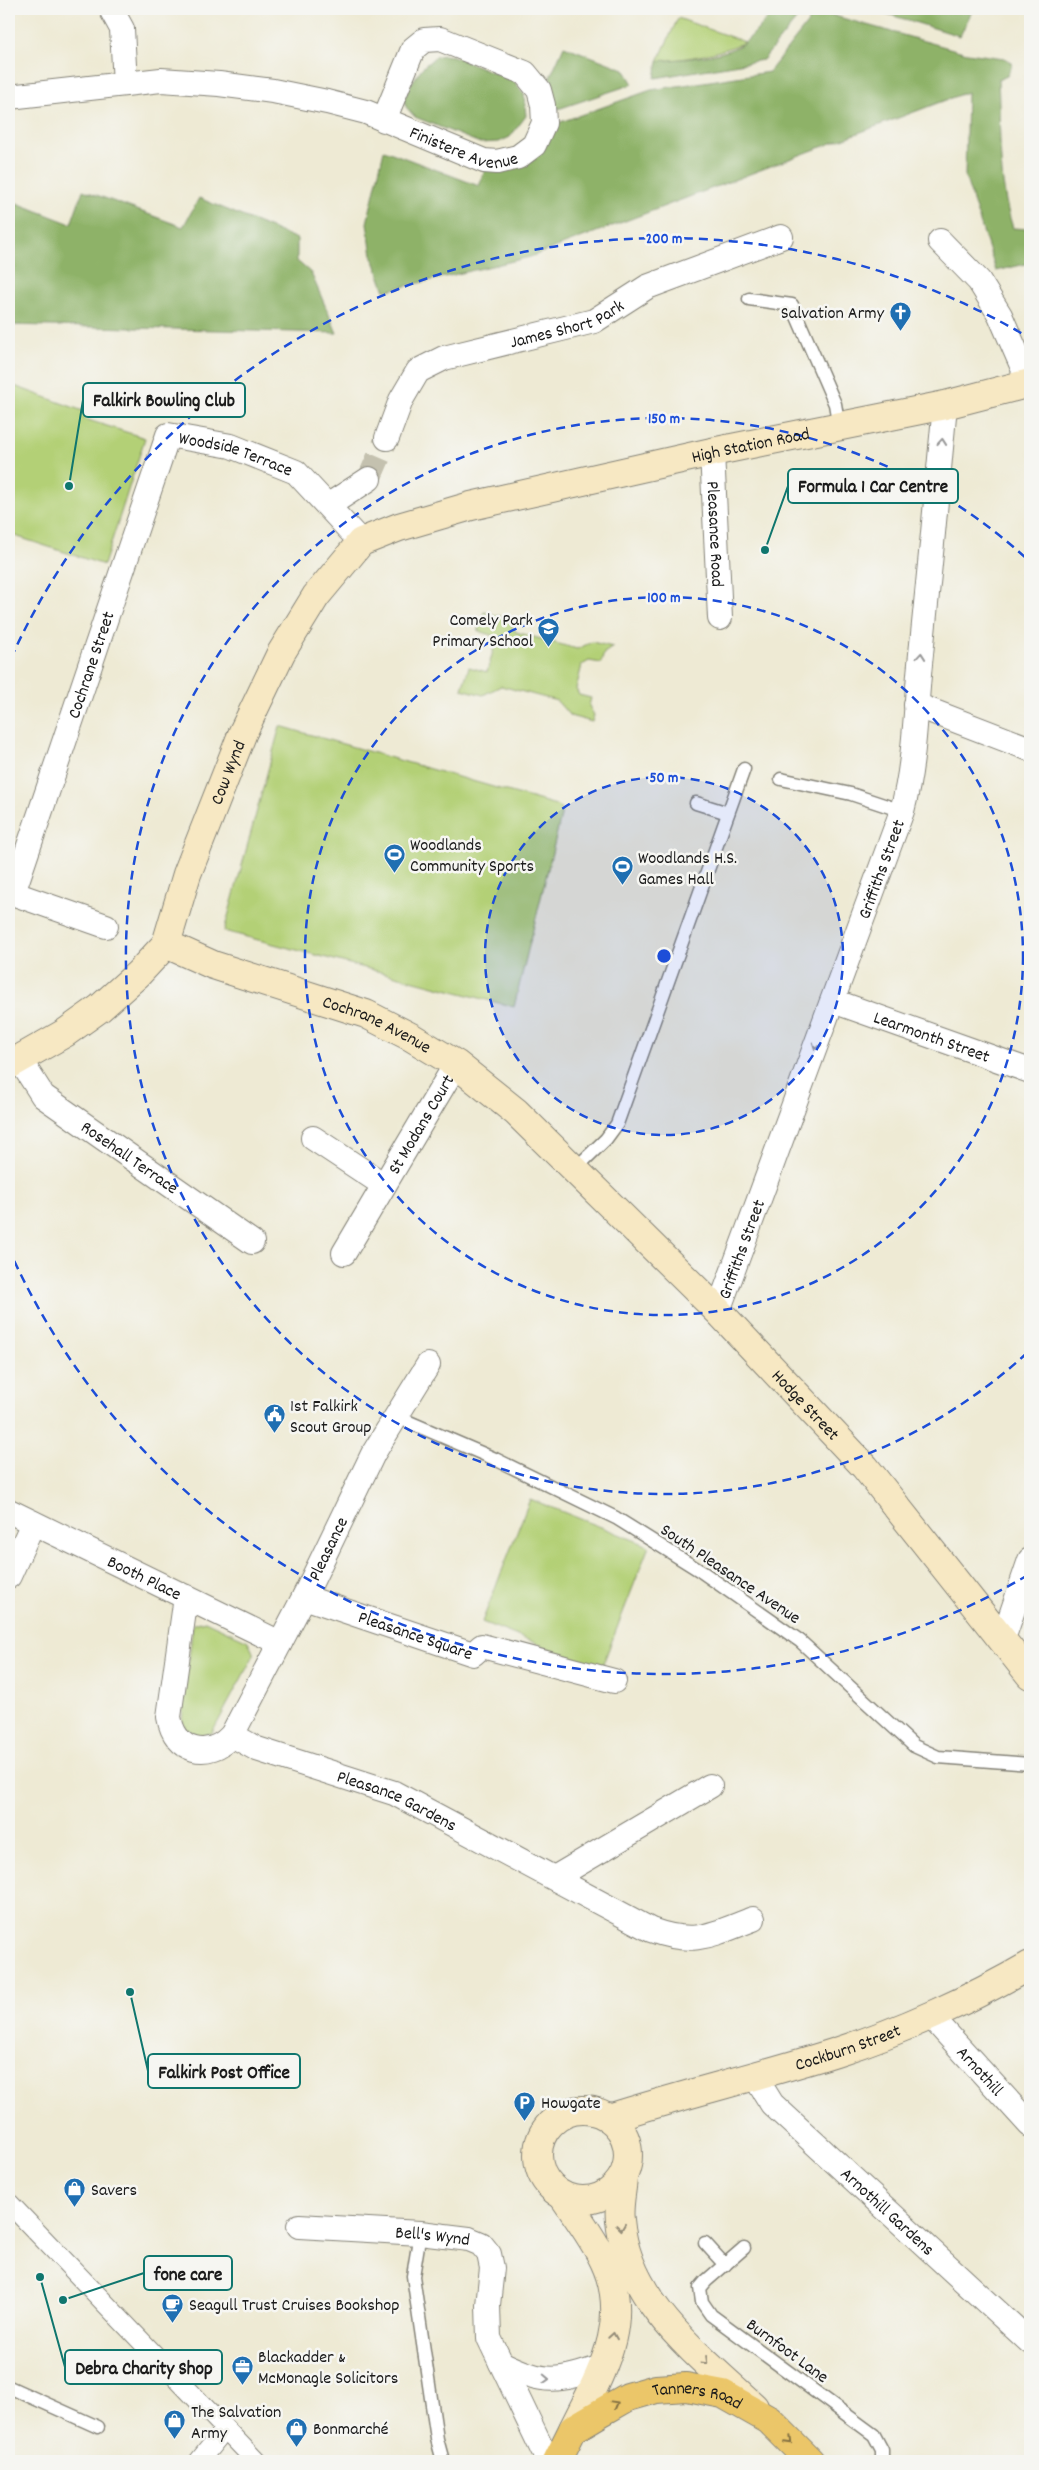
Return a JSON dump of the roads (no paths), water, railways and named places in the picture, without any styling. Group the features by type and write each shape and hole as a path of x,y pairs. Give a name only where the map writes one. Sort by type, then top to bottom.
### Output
{"main road":[{"name":"High Station Road","path":"471,506 712,452 945,405 1030,383"},
{"name":"Cow Wynd","path":"14,1063 65,1033 100,1008 138,974 166,944 187,874 243,732 280,653 316,596 361,542 399,527 471,506"},
{"name":"Cochrane Avenue","path":"166,944 213,965 366,1014 411,1036 456,1064 516,1112 568,1162"},
{"name":"Hodge Street","path":"568,1162 718,1311 865,1467 1030,1675"},
{"name":"Cockburn Street","path":"609,2118 837,2052 930,2015 1008,1978 1030,1965"},
{"path":"628,2146 656,2103"},
{"path":"623,2178 612,2190 596,2199 581,2201 564,2196 551,2187 543,2176 538,2161 540,2140 548,2127 564,2114 580,2110 595,2111 609,2118 622,2131 628,2146 628,2164 623,2178 619,2218 630,2266 644,2294 687,2343 769,2420"},
{"path":"557,2461 611,2350 617,2311 612,2282 604,2260 564,2196"},
{"name":"Tanners Road","path":"573,2429 628,2397 656,2389 686,2386 723,2394 769,2420 810,2461"}],"street":[{"path":"111,9 122,30 125,84"},
{"name":"Finistere Avenue","path":"9,97 161,80 219,84 273,91 327,102 384,120 484,161 497,162 518,157 534,145 544,123 543,105 538,90 525,73 440,39 424,40 413,49 384,120"},
{"name":"James Short Park","path":"387,438 401,400 418,371 444,358 594,322 647,287 781,237"},
{"path":"940,241 979,281 1000,315 1030,383"},
{"name":"Griffiths Street","path":"718,1311 902,811 914,761 916,705 945,405"},
{"name":"Woodside Terrace","path":"168,435 230,446 296,472 329,505 361,542"},
{"name":"Cochrane Street","path":"11,892 168,435"},
{"name":"Pleasance Road","path":"712,452 720,618"},
{"path":"329,505 370,479"},
{"path":"916,705 1030,749"},
{"path":"11,892 106,926"},
{"name":"Learmonth Street","path":"833,1000 1030,1071"},
{"name":"Rosehall Terrace","path":"14,1063 43,1096 252,1242"},
{"name":"St Modans Court","path":"344,1253 456,1064"},
{"name":"St Modans Court","path":"313,1138 384,1185"},
{"name":"Pleasance","path":"232,1735 304,1597 372,1454 428,1365"},
{"name":"Booth Place","path":"9,1511 280,1643"},
{"path":"9,1576 33,1523"},
{"path":"1002,1638 1030,1560"},
{"path":"186,1597 168,1717 171,1728 179,1741 188,1748 200,1750 212,1750 224,1744 232,1735"},
{"name":"Pleasance Square","path":"304,1597 473,1654 482,1646 614,1681"},
{"name":"Pleasance Gardens","path":"232,1735 257,1749 394,1793 556,1877 651,1930 686,1940 703,1938 753,1919"},
{"path":"556,1877 710,1786"},
{"name":"Arnothill","path":"930,2015 1030,2125"},
{"name":"Arnothill Gardens","path":"754,2075 772,2104 1030,2342"},
{"path":"9,2203 156,2355 224,2430 256,2461"},
{"name":"Bell's Wynd","path":"299,2226 420,2233 469,2239 481,2244 489,2254 492,2268 488,2305 490,2338 548,2461"},
{"path":"501,2363 530,2377 547,2380 573,2377 604,2366"},
{"path":"199,2461 224,2430"}],"lane":[{"path":"750,299 792,305 834,404 839,427"},
{"path":"568,1162 606,1139 617,1124 744,769"},
{"path":"781,779 850,794 902,811"},
{"path":"696,803 728,814"},
{"name":"South Pleasance Avenue","path":"395,1416 495,1459 616,1518 640,1532 702,1572 800,1641 914,1746 938,1757 1030,1764"},
{"path":"420,2233 413,2276 437,2439 443,2461"},
{"path":"705,2244 725,2265"},
{"name":"Burnfoot Lane","path":"744,2248 700,2288 702,2302 711,2315 874,2435 882,2450 882,2461"},
{"path":"9,2387 98,2427"}],"tunnel":[{"path":"369,479 387,438"}],"place":[{"name":"Salvation Army","path":"900,331"},
{"name":"Falkirk Bowling Club","path":"69,486"},
{"name":"Formula 1 Car Centre","path":"765,550"},
{"name":"Comely Park Primary School","path":"549,648"},
{"name":"Woodlands Community Sports","path":"394,873"},
{"name":"Woodlands H.S. Games Hall","path":"622,886"},
{"name":"1st Falkirk Scout Group","path":"274,1434"},
{"name":"Falkirk Post Office","path":"130,1992"},
{"name":"Howgate","path":"525,2121"},
{"name":"Savers","path":"75,2208"},
{"name":"Debra Charity Shop","path":"40,2277"},
{"name":"fone care","path":"63,2300"},
{"name":"Seagull Trust Cruises Bookshop","path":"173,2323"},
{"name":"Blackadder & McMonagle Solicitors","path":"242,2385"},
{"name":"The Salvation Army","path":"175,2440"},
{"name":"Bonmarché","path":"297,2447"}]}
